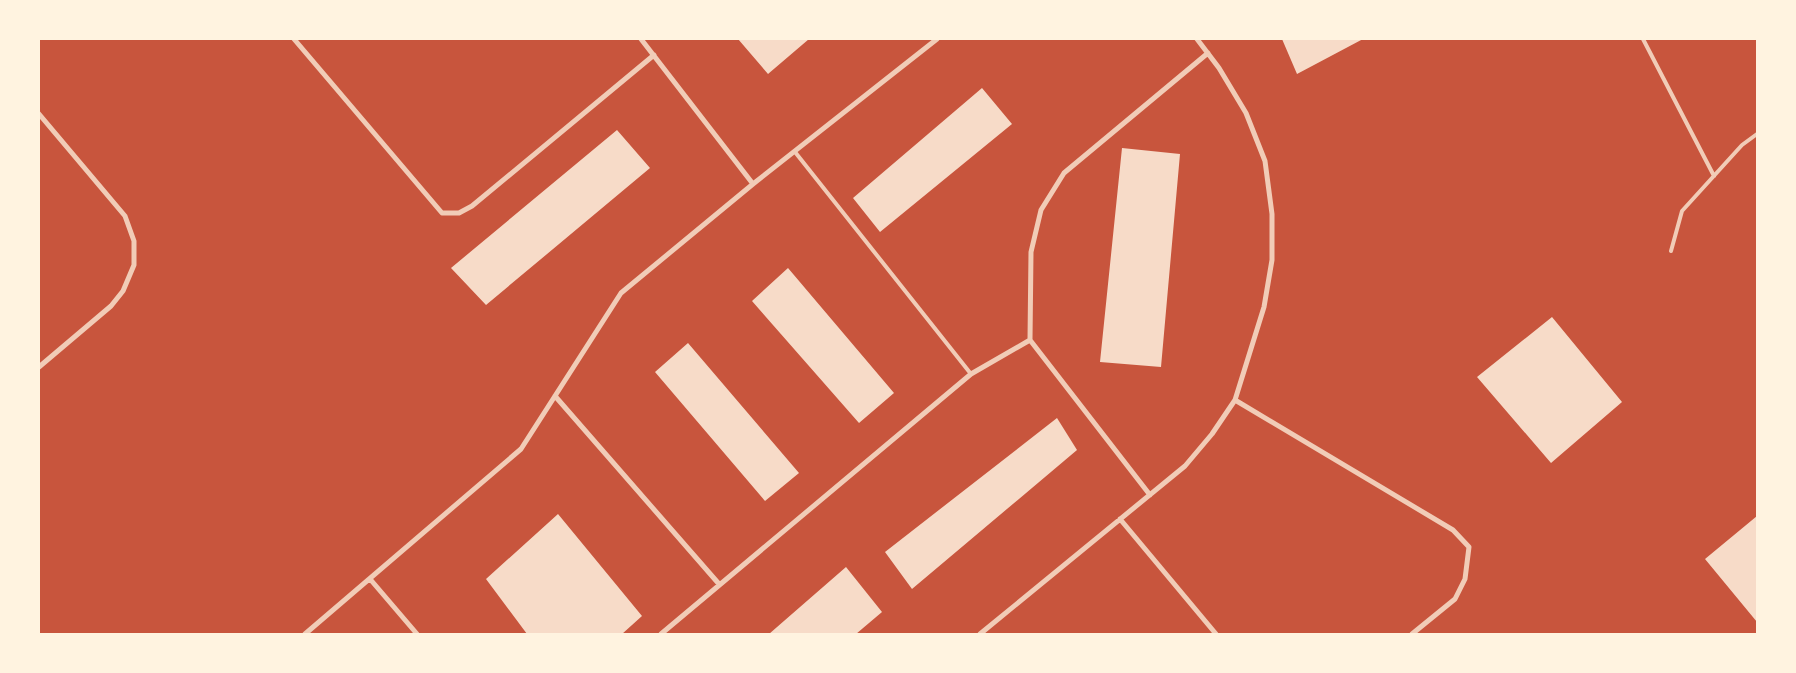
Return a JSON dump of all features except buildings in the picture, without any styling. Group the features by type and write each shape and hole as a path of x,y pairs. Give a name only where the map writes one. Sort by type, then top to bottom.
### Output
{"street":[{"path":"294,39 442,213 459,213 472,206 654,55"},
{"path":"641,39 753,184"},
{"path":"305,634 521,449 621,293 753,184 936,39"},
{"path":"980,634 1185,466 1212,434 1235,400 1264,307 1272,260 1272,214 1265,162 1246,113 1219,68 1197,39"},
{"path":"1150,495 1030,340 1031,252 1041,210 1064,173 1208,52"},
{"path":"39,114 125,216 134,241 134,265 123,291 111,306 39,367"},
{"path":"661,634 971,374 1030,340"},
{"path":"555,396 719,584"},
{"path":"1235,400 1453,530 1469,546 1465,579 1456,599 1412,634"},
{"path":"1120,519 1216,634"},
{"path":"370,579 417,634"}],"lane":[{"path":"1643,39 1714,176"},
{"path":"1671,251 1682,211 1742,145 1757,134"},
{"path":"794,152 971,374"}]}
